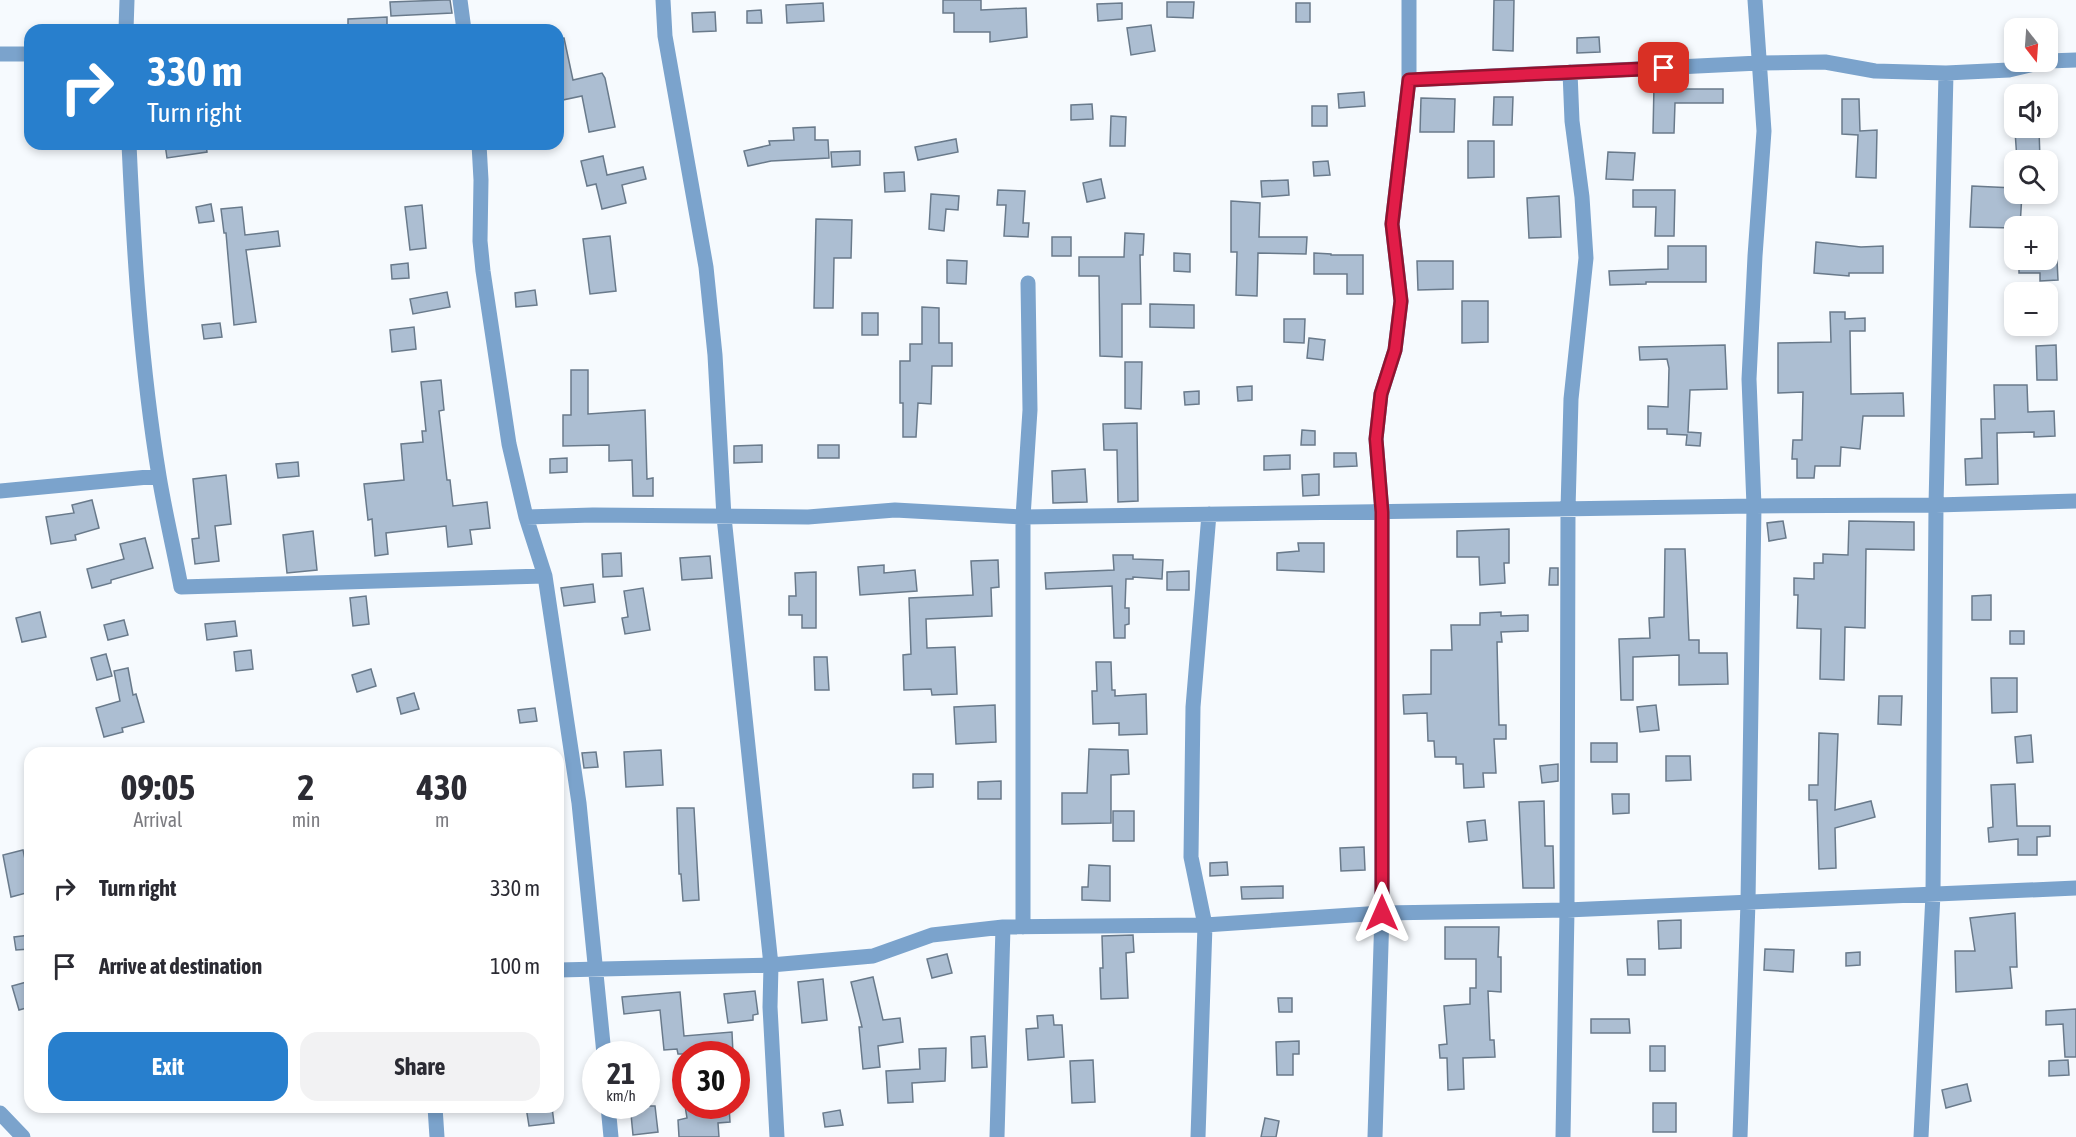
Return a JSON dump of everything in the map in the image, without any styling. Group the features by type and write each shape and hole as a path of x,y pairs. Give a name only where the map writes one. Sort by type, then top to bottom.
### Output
{"street":[{"path":"126,24 127,0"},
{"path":"460,0 463,24"},
{"path":"663,0 665,36 706,267 715,355 724,517 771,965 770,1007 777,1137"},
{"path":"1376,1137 1382,913 1382,512 1376,439 1381,394 1395,350 1401,301 1392,224 1409,80 1409,0"},
{"path":"1740,1137 1748,902 1754,506 1749,379 1764,131 1755,0"},
{"path":"0,54 24,54"},
{"path":"2058,61 2076,60"},
{"path":"1409,80 1759,63 1825,62 1875,71 1946,73 2004,70"},
{"path":"1563,1137 1568,910 1568,508 1571,399 1586,258 1582,197 1572,121 1570,72"},
{"path":"1922,1137 1933,894 1936,505 1946,73"},
{"path":"129,150 136,281 159,476 181,587 545,576"},
{"path":"479,150 480,240 483,272 509,444 526,517 545,576 579,803 603,1041"},
{"path":"1023,927 1023,517 1030,410 1028,283"},
{"path":"0,491 159,476"},
{"path":"526,517 593,515 808,517 895,510 1023,517 1568,508 1936,505 2076,501"},
{"path":"1198,1137 1204,925 1191,857 1193,707 1209,514"},
{"path":"564,970 771,965 873,956 932,935 1003,927 1204,925 1382,913 1568,910 2076,888"},
{"path":"997,1137 1003,927"},
{"path":"0,1113 22,1137"},
{"path":"435,1113 436,1137"},
{"path":"609,1119 611,1137"}],"building":[{"path":"450,0 452,13 391,16 390,2"},
{"path":"943,0 981,0 981,10 1026,8 1027,37 990,42 990,32 954,32 954,13 943,13"},
{"path":"1494,0 1514,0 1513,51 1493,50"},
{"path":"1167,2 1194,2 1193,18 1167,17"},
{"path":"823,3 824,21 787,23 786,5"},
{"path":"1122,3 1122,19 1098,21 1097,4"},
{"path":"1296,3 1310,3 1310,22 1296,22"},
{"path":"761,10 762,23 747,23 747,11"},
{"path":"715,12 716,31 693,32 692,13"},
{"path":"387,17 387,24 348,24 348,19"},
{"path":"1151,25 1155,51 1131,55 1127,28"},
{"path":"1599,37 1600,52 1577,53 1577,38"},
{"path":"564,38 573,80 602,73 605,78 615,127 589,132 582,96 564,100"},
{"path":"1654,85 1675,85 1675,89 1723,89 1723,103 1675,103 1674,133 1653,133"},
{"path":"1364,92 1365,106 1339,108 1338,94"},
{"path":"1494,97 1513,97 1512,125 1493,125"},
{"path":"1421,98 1455,99 1454,132 1420,132"},
{"path":"1842,99 1859,99 1860,131 1877,130 1876,178 1856,177 1858,135 1842,134"},
{"path":"1092,104 1093,119 1071,120 1071,105"},
{"path":"1312,106 1327,106 1327,126 1312,126"},
{"path":"1111,116 1126,117 1125,146 1110,146"},
{"path":"815,127 815,140 828,140 829,158 771,161 748,166 744,151 770,145 769,141 794,140 793,128"},
{"path":"2015,138 2039,138 2040,150 2016,150"},
{"path":"956,139 958,152 918,160 915,147"},
{"path":"1468,141 1494,141 1494,177 1468,178"},
{"path":"166,150 207,150 207,152 167,158"},
{"path":"860,151 860,165 832,167 831,152"},
{"path":"1608,152 1635,153 1633,180 1606,179"},
{"path":"603,156 607,175 643,167 646,179 622,185 626,203 602,209 596,184 587,186 581,161"},
{"path":"1328,161 1330,175 1314,176 1313,162"},
{"path":"904,172 905,191 885,192 884,173"},
{"path":"1101,179 1105,198 1087,202 1083,183"},
{"path":"1288,180 1289,195 1262,197 1261,181"},
{"path":"1972,186 2004,188 2004,204 2021,204 2021,216 2004,216 2004,228 1970,227"},
{"path":"998,190 1025,191 1023,223 1029,223 1028,237 1004,236 1006,205 997,205"},
{"path":"1633,190 1675,190 1674,236 1655,236 1656,207 1633,207"},
{"path":"931,194 959,196 958,210 946,209 944,231 929,229"},
{"path":"1559,196 1561,237 1529,238 1527,198"},
{"path":"1231,201 1260,203 1259,237 1307,237 1306,254 1258,253 1257,296 1236,295 1237,252 1231,252"},
{"path":"211,204 214,221 199,223 196,207"},
{"path":"422,205 426,248 410,250 405,207"},
{"path":"242,207 245,235 278,231 280,246 246,250 256,322 234,325 226,233 224,233 221,209"},
{"path":"816,219 852,220 851,258 834,258 833,308 814,308"},
{"path":"1125,233 1144,234 1143,255 1140,255 1141,304 1122,304 1122,357 1100,356 1099,276 1079,276 1079,257 1124,257"},
{"path":"610,236 616,291 590,294 583,239"},
{"path":"1052,237 1071,237 1071,256 1052,256"},
{"path":"1816,242 1861,247 1883,246 1883,273 1849,273 1849,276 1814,273"},
{"path":"1668,246 1706,246 1706,282 1646,282 1646,284 1610,285 1609,271 1668,269"},
{"path":"1174,253 1190,254 1190,272 1174,271"},
{"path":"1314,253 1363,255 1363,294 1347,294 1347,274 1314,274"},
{"path":"947,260 967,261 966,284 947,283"},
{"path":"1417,261 1453,261 1453,289 1418,290"},
{"path":"408,263 409,278 392,279 391,265"},
{"path":"2019,270 2058,270 2058,280 2040,281 2040,273 2019,273"},
{"path":"535,290 537,305 516,307 515,293"},
{"path":"447,292 450,307 413,314 410,299"},
{"path":"1462,301 1488,301 1488,342 1462,343"},
{"path":"1150,304 1194,305 1194,328 1150,327"},
{"path":"922,307 939,308 939,343 952,343 952,366 932,366 931,404 918,403 916,437 903,437 900,361 910,361 910,344 922,344"},
{"path":"1830,312 1845,312 1845,319 1865,318 1865,331 1850,331 1851,394 1903,393 1904,416 1863,416 1860,449 1841,447 1840,466 1815,466 1814,478 1797,478 1797,459 1792,459 1793,440 1802,440 1803,392 1778,393 1778,343 1831,342"},
{"path":"862,313 878,313 878,335 862,335"},
{"path":"1284,319 1305,319 1304,343 1284,342"},
{"path":"220,323 222,337 204,339 202,325"},
{"path":"414,327 416,349 392,352 390,330"},
{"path":"1309,338 1325,340 1323,360 1307,358"},
{"path":"1725,345 1727,389 1690,390 1688,432 1701,433 1700,446 1686,445 1687,435 1667,434 1667,429 1648,429 1648,406 1668,407 1669,368 1667,359 1640,360 1639,347"},
{"path":"2056,345 2057,380 2037,380 2036,346"},
{"path":"1125,362 1142,362 1141,409 1125,408"},
{"path":"571,370 588,370 588,414 645,410 647,479 653,478 653,496 633,496 632,460 609,461 609,445 563,446 563,415 571,415"},
{"path":"441,380 444,410 439,411 447,480 450,480 453,506 487,502 490,528 470,530 472,544 448,547 446,526 386,533 388,554 375,556 372,519 368,520 364,484 404,480 401,444 423,442 422,431 426,431 421,382"},
{"path":"1994,385 2027,385 2028,412 2054,411 2055,436 2034,437 2034,432 1997,433 1998,484 1966,485 1965,459 1982,458 1981,419 1995,419"},
{"path":"1252,386 1252,400 1238,401 1237,387"},
{"path":"1199,391 1199,404 1185,405 1184,392"},
{"path":"1137,423 1138,501 1118,502 1117,450 1104,450 1103,424"},
{"path":"1302,430 1315,431 1315,445 1301,445"},
{"path":"762,445 762,462 734,463 734,446"},
{"path":"818,445 839,445 839,458 818,458"},
{"path":"1334,453 1356,453 1357,466 1334,467"},
{"path":"1290,455 1290,469 1264,470 1264,456"},
{"path":"567,458 567,472 550,473 550,459"},
{"path":"298,462 299,476 278,478 276,464"},
{"path":"1085,469 1087,502 1053,503 1052,471"},
{"path":"1319,474 1319,495 1303,496 1302,475"},
{"path":"226,475 231,524 215,526 219,561 195,564 192,539 199,538 193,479"},
{"path":"92,500 99,528 75,535 76,540 51,544 46,517 74,513 72,505"},
{"path":"1783,521 1786,538 1769,541 1767,523"},
{"path":"1849,521 1914,522 1914,550 1866,549 1865,628 1845,627 1844,680 1820,679 1821,629 1797,628 1798,595 1794,595 1794,578 1814,579 1814,563 1823,563 1823,554 1848,555"},
{"path":"1509,529 1509,563 1504,563 1505,583 1480,585 1479,557 1457,557 1457,531"},
{"path":"313,531 317,570 287,573 283,535"},
{"path":"145,538 153,568 92,588 87,569 124,559 120,544"},
{"path":"1298,543 1324,543 1324,572 1277,570 1277,553 1299,551"},
{"path":"1665,549 1685,549 1689,640 1699,640 1699,653 1727,653 1728,684 1679,685 1679,655 1633,657 1633,700 1621,700 1619,639 1650,638 1649,618 1664,617"},
{"path":"621,553 622,576 603,577 602,554"},
{"path":"1113,555 1133,555 1133,559 1163,560 1162,579 1133,577 1133,579 1126,579 1125,608 1129,608 1129,624 1125,625 1125,638 1114,638 1112,586 1046,589 1045,573 1114,570"},
{"path":"710,556 712,578 682,580 680,558"},
{"path":"998,560 999,587 991,588 992,616 926,619 927,648 955,647 957,694 932,695 931,689 904,690 903,655 911,654 909,598 973,595 971,561"},
{"path":"884,565 884,573 915,570 917,591 860,595 858,567"},
{"path":"1550,568 1558,568 1558,585 1549,585"},
{"path":"1189,571 1189,590 1167,590 1167,572"},
{"path":"816,572 816,628 802,628 802,615 789,615 789,596 796,596 795,573"},
{"path":"593,584 595,602 564,606 561,588"},
{"path":"643,588 650,630 625,634 622,618 628,617 624,591"},
{"path":"1991,595 1991,620 1972,620 1972,596"},
{"path":"366,596 369,624 353,626 350,598"},
{"path":"40,612 46,637 22,642 16,618"},
{"path":"1501,612 1501,616 1528,615 1528,631 1501,632 1502,642 1497,642 1499,725 1506,725 1506,739 1494,739 1496,773 1483,773 1484,787 1464,788 1463,764 1456,764 1456,757 1435,757 1434,741 1428,741 1427,713 1404,714 1403,695 1431,694 1431,650 1452,650 1451,625 1480,625 1480,613"},
{"path":"124,620 128,635 108,640 104,625"},
{"path":"235,621 237,636 207,640 205,624"},
{"path":"2010,631 2024,631 2024,644 2010,644"},
{"path":"251,650 253,669 236,671 234,652"},
{"path":"106,654 112,676 97,680 91,658"},
{"path":"814,657 827,657 829,690 815,690"},
{"path":"1096,662 1111,662 1112,690 1115,690 1115,696 1146,694 1147,734 1119,735 1119,723 1093,724 1092,691 1097,691"},
{"path":"128,668 133,695 136,694 144,722 122,728 123,732 104,737 96,708 120,701 114,671"},
{"path":"371,669 376,686 357,692 352,675"},
{"path":"1991,678 2017,678 2017,712 1992,713"},
{"path":"414,693 419,709 401,714 397,698"},
{"path":"1879,696 1902,696 1901,725 1878,724"},
{"path":"995,705 996,742 956,744 954,707"},
{"path":"1656,705 1659,730 1640,732 1637,707"},
{"path":"535,708 537,721 520,723 518,710"},
{"path":"1819,733 1838,734 1835,810 1871,801 1875,817 1835,828 1836,868 1819,869 1817,800 1809,800 1809,785 1818,785"},
{"path":"2031,735 2033,762 2017,763 2015,737"},
{"path":"1591,743 1617,743 1617,762 1591,762"},
{"path":"1089,749 1128,750 1129,774 1111,775 1111,823 1062,824 1062,793 1087,793"},
{"path":"661,750 663,785 626,787 624,752"},
{"path":"596,752 598,767 584,768 582,753"},
{"path":"1666,756 1690,756 1691,780 1666,781"},
{"path":"1558,764 1558,781 1542,783 1540,766"},
{"path":"913,774 933,774 933,787 913,788"},
{"path":"1001,781 1001,799 978,799 978,782"},
{"path":"2015,784 2017,826 2050,826 2050,836 2037,837 2037,855 2018,855 2018,839 1989,842 1988,828 1993,827 1991,785"},
{"path":"1612,794 1629,794 1629,813 1613,814"},
{"path":"1544,801 1545,846 1553,846 1554,888 1523,888 1519,802"},
{"path":"677,808 694,808 699,900 683,901 681,874 679,874"},
{"path":"1113,811 1134,811 1134,841 1113,841"},
{"path":"1485,820 1487,840 1469,842 1467,822"},
{"path":"1364,847 1365,870 1341,871 1340,848"},
{"path":"23,850 24,894 11,897 3,855"},
{"path":"1227,862 1228,875 1210,876 1210,863"},
{"path":"1089,865 1110,866 1110,901 1082,900 1082,887 1088,887"},
{"path":"1283,886 1283,898 1242,899 1241,887"},
{"path":"2015,913 2017,967 2010,967 2012,988 1956,992 1955,951 1975,951 1970,918"},
{"path":"1681,920 1681,948 1659,949 1658,921"},
{"path":"1445,927 1499,927 1498,957 1501,957 1501,992 1488,991 1490,1040 1494,1040 1495,1057 1463,1058 1464,1089 1448,1090 1447,1058 1440,1058 1439,1045 1447,1044 1444,1006 1470,1004 1470,988 1476,988 1476,959 1445,959"},
{"path":"1133,935 1134,952 1126,953 1128,998 1101,999 1102,936"},
{"path":"24,936 24,949 16,950 14,937"},
{"path":"1765,949 1794,950 1793,972 1764,970"},
{"path":"1860,952 1860,965 1846,966 1846,953"},
{"path":"947,954 952,973 932,978 927,959"},
{"path":"1627,959 1645,959 1645,975 1628,975"},
{"path":"873,977 883,1020 900,1018 903,1042 878,1046 880,1067 863,1069 859,1027 862,1027 851,982"},
{"path":"823,979 827,1020 802,1023 798,982"},
{"path":"24,983 24,1009 19,1010 12,986"},
{"path":"755,991 758,1014 753,1015 753,1020 728,1023 724,994"},
{"path":"680,992 684,1036 732,1032 732,1041 672,1041 672,1049 664,1050 660,1010 624,1014 622,997"},
{"path":"1278,998 1292,998 1292,1012 1279,1012"},
{"path":"2076,1009 2076,1057 2065,1057 2063,1024 2046,1025 2046,1011"},
{"path":"1053,1015 1054,1025 1062,1025 1064,1057 1028,1060 1026,1029 1038,1028 1037,1016"},
{"path":"1591,1019 1629,1019 1630,1033 1591,1033"},
{"path":"985,1036 987,1067 972,1068 971,1037"},
{"path":"1299,1041 1299,1054 1293,1054 1293,1075 1277,1075 1276,1042"},
{"path":"1650,1046 1665,1046 1665,1071 1650,1071"},
{"path":"946,1048 945,1081 912,1083 913,1102 888,1103 886,1071 920,1069 919,1049"},
{"path":"1093,1060 1095,1102 1072,1103 1070,1061"},
{"path":"2068,1060 2069,1075 2049,1076 2049,1061"},
{"path":"1967,1084 1971,1101 1946,1108 1942,1090"},
{"path":"1653,1103 1676,1103 1676,1132 1653,1132"},
{"path":"840,1110 843,1125 825,1127 823,1113"},
{"path":"527,1113 553,1113 554,1123 529,1126"},
{"path":"1265,1118 1279,1121 1276,1137 1261,1137"},
{"path":"631,1119 656,1119 658,1132 633,1135"},
{"path":"730,1119 730,1122 718,1123 719,1137 679,1137 678,1120"}],"route":[{"path":"1382,913 1382,512 1376,439 1381,394 1395,350 1401,301 1392,224 1409,80 1664,68"}]}
